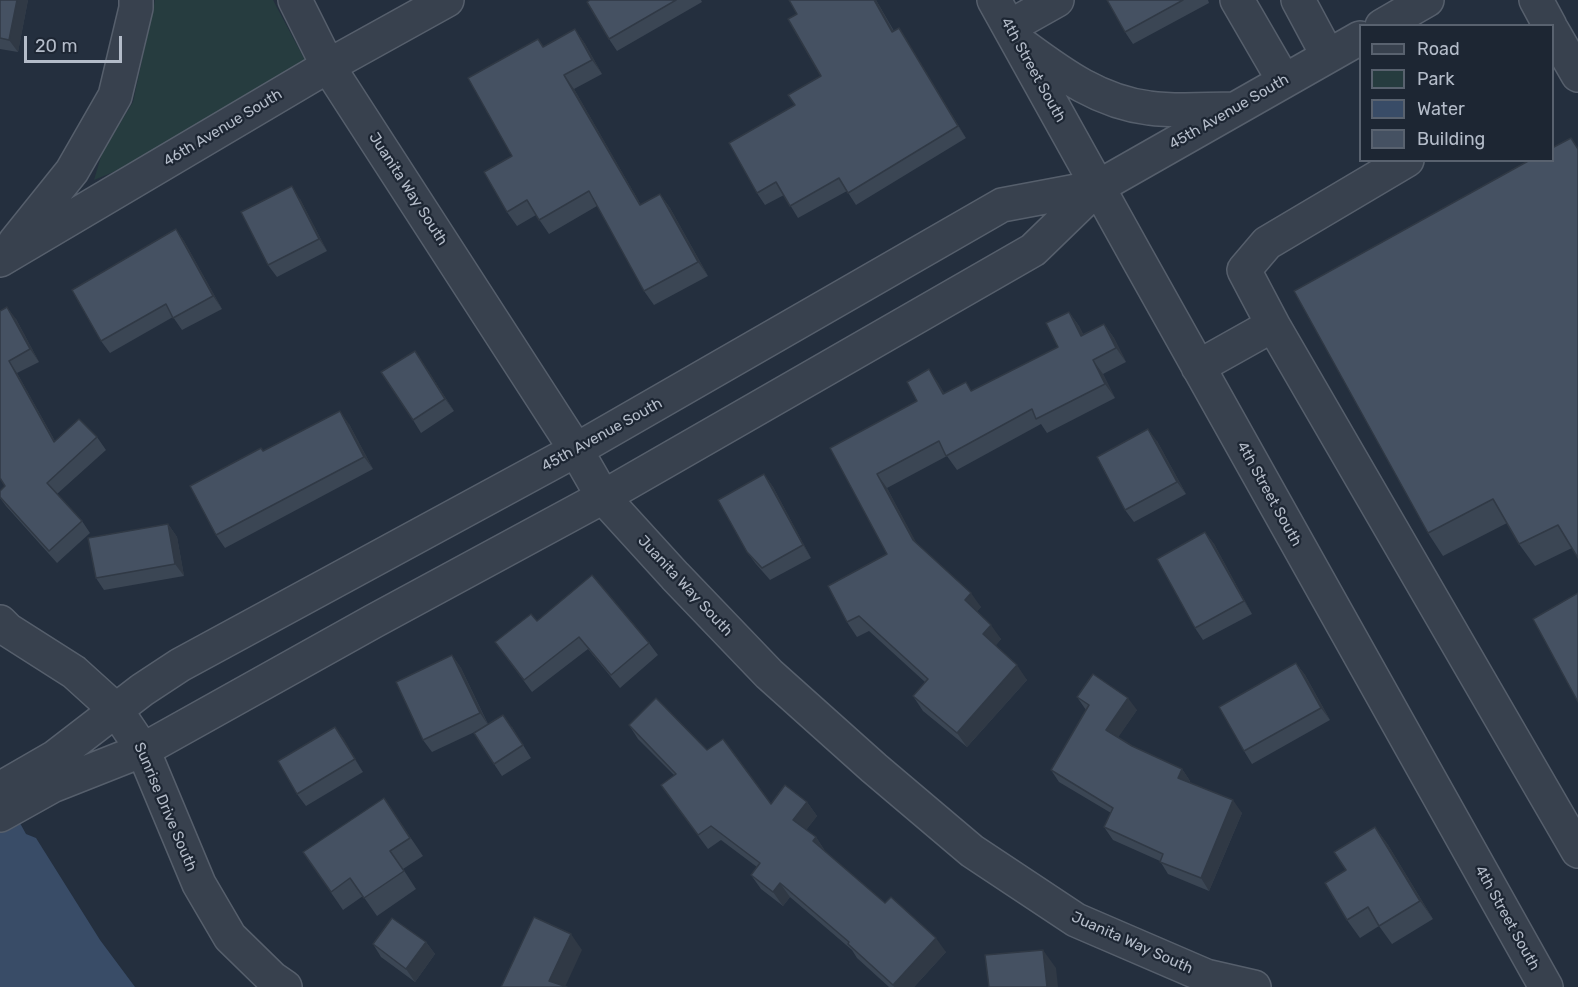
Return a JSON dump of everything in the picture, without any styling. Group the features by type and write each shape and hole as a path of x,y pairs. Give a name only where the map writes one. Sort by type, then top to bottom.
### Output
{"street":[{"path":"0,260 72,171 115,96 136,0"},
{"name":"Juanita Way South","path":"296,0 328,66 576,450 603,497 769,674 874,768 972,851 1076,920 1200,981 1254,987"},
{"name":"46th Avenue South","path":"0,260 328,66 447,0"},
{"path":"1057,0 1007,22 1068,79 1108,98 1149,108 1235,109"},
{"path":"1237,0 1284,81"},
{"path":"1298,0 1328,56"},
{"path":"1385,24 1427,0"},
{"path":"1536,0 1549,24"},
{"name":"4th Street South","path":"1007,22 1541,986"},
{"path":"1554,34 1570,69"},
{"name":"45th Avenue South","path":"4,800 52,786 143,750 603,497 1033,250 1098,188 1359,39"},
{"path":"1404,162 1267,243 1244,270 1273,324 1578,850"},
{"name":"45th Avenue South","path":"4,800 116,710 180,665 576,450 1002,205 1098,188"},
{"path":"1198,367 1273,324"},
{"name":"Sunrise Drive South","path":"0,622 8,630 74,672 116,710 143,750 199,884 230,937 272,978 285,987"}],"green space":[{"path":"155,0 273,0 306,62 128,166 94,180 102,153 133,102"}],"water":[{"path":"0,787 26,834 36,838 100,940 135,987 0,987"}],"building":[{"path":"0,0 17,0 9,40 0,38"},
{"path":"590,0 676,0 609,39 587,2"},
{"path":"789,0 874,0 892,32 899,28 958,126 848,193 839,178 790,206 776,182 757,193 729,143 795,105 788,95 821,76 788,19 797,14"},
{"path":"1107,0 1183,0 1125,32"},
{"path":"575,29 592,60 564,75 640,205 660,194 698,262 644,291 589,191 539,220 527,200 507,212 484,172 512,156 468,78 538,39 543,47"},
{"path":"1571,138 1578,149 1578,558 1558,525 1519,544 1493,499 1428,533 1294,291 1526,162 1554,162 1554,147"},
{"path":"292,186 319,239 268,265 241,212"},
{"path":"176,229 213,296 173,318 166,304 101,341 72,290"},
{"path":"7,307 30,349 9,361 54,442 79,419 97,437 47,483 82,521 49,551 0,497 0,491 5,486 0,478 0,311"},
{"path":"1069,312 1081,336 1104,324 1116,348 1093,360 1105,384 1036,419 1032,409 946,456 939,441 877,474 913,540 971,593 965,600 991,625 983,634 1017,665 957,733 913,696 928,679 859,616 847,622 828,586 887,554 830,448 917,401 907,382 929,369 943,394 966,382 971,391 1058,347 1046,323"},
{"path":"415,351 445,399 413,420 381,372"},
{"path":"340,411 364,457 216,535 190,486 261,448 263,451"},
{"path":"1148,429 1177,482 1125,510 1097,457"},
{"path":"764,474 803,545 762,568 747,552 718,500"},
{"path":"168,524 175,564 96,578 88,538"},
{"path":"1205,532 1244,601 1195,628 1157,559"},
{"path":"592,575 649,643 611,675 579,637 524,680 495,642 531,614 537,621"},
{"path":"1578,593 1578,702 1533,619"},
{"path":"452,655 480,713 423,740 396,682"},
{"path":"1296,663 1321,708 1244,751 1219,707"},
{"path":"1093,674 1128,698 1106,730 1132,746 1182,769 1178,778 1233,800 1201,878 1160,862 1163,854 1104,827 1113,808 1051,770 1089,705 1077,697"},
{"path":"656,698 707,750 723,739 771,804 785,785 807,802 793,820 816,837 813,841 885,903 891,897 936,938 893,985 848,944 849,942 780,883 773,892 751,875 760,863 711,826 698,835 661,785 676,774 629,725"},
{"path":"503,715 523,745 494,764 474,733"},
{"path":"335,727 355,759 297,794 278,761"},
{"path":"384,798 410,838 390,851 404,871 364,898 350,878 331,892 303,852"},
{"path":"1375,827 1420,901 1379,926 1368,907 1347,920 1325,883 1346,870 1334,852"},
{"path":"534,917 571,934 549,981 567,987 501,987"},
{"path":"392,918 426,942 406,969 373,944"},
{"path":"1043,950 1047,987 989,987 985,955"}]}
